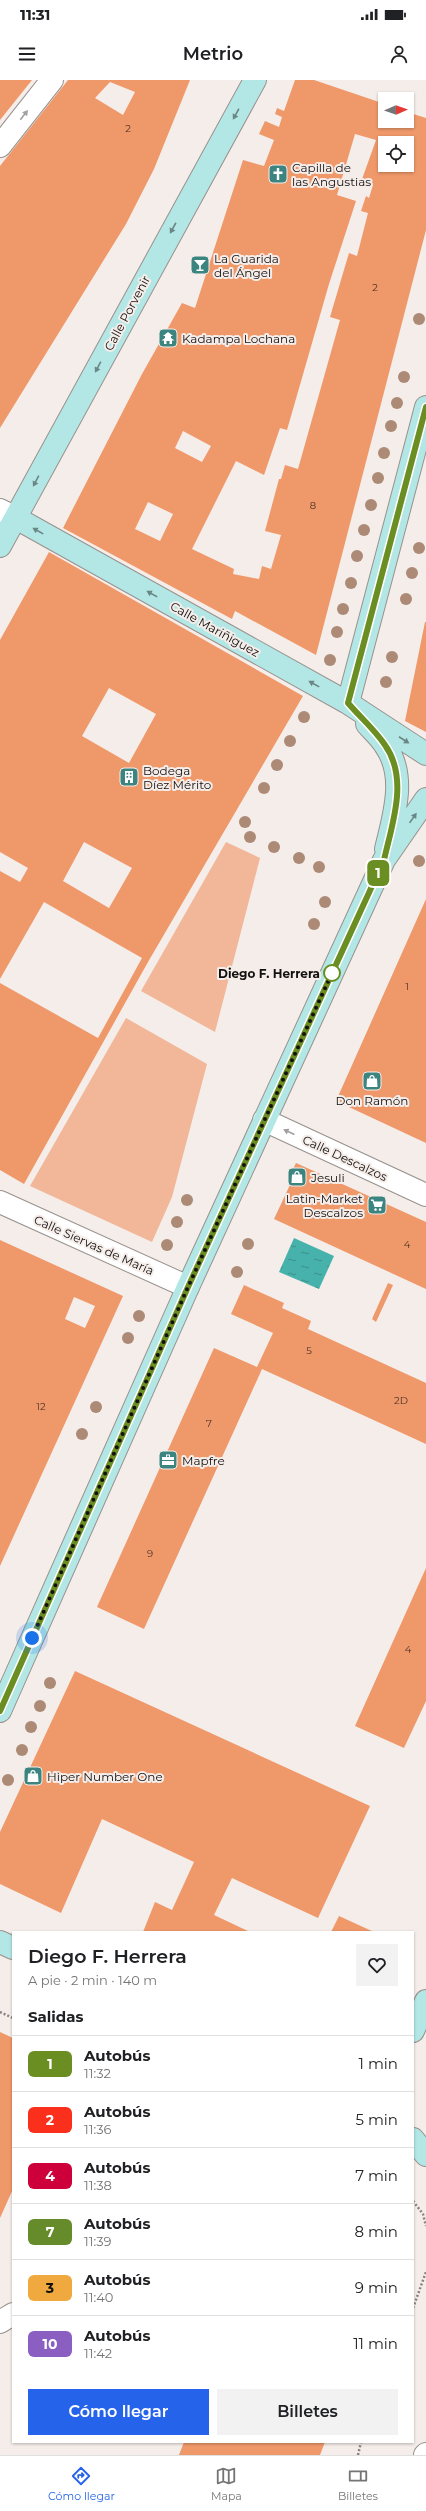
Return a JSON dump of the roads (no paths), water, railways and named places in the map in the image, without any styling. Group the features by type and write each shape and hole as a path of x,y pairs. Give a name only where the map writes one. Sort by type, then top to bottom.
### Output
{"street":[{"path":"0,146 52,80"},
{"name":"Calle Porvenir","path":"0,546 8,514 255,80"},
{"path":"384,860 398,796 395,769 386,745 348,703 426,407"},
{"name":"Calle Mariñiguez","path":"8,514 348,703 426,754"},
{"path":"0,1711 188,1287 384,860 426,799"},
{"name":"Calle Descalzos","path":"264,1120 426,1195"},
{"name":"Calle Siervas de María","path":"0,1202 188,1287"},
{"path":"0,1942 12,1948"},
{"path":"414,2029 426,2001"},
{"path":"414,2134 426,2140"},
{"path":"414,2139 426,2155"},
{"path":"0,2322 12,2315"}],"water":[{"path":"294,1238 334,1256 319,1289 279,1272"}],"place":[{"name":"Capilla de las Angustias","path":"278,174"},
{"name":"La Guarida del Ángel","path":"200,265"},
{"name":"Kadampa Lochana","path":"168,338"},
{"name":"Bodega Díez Mérito","path":"129,777"},
{"name":"Diego F. Herrera","path":"332,973"},
{"name":"Don Ramón","path":"372,1081"},
{"name":"Jesuli","path":"297,1177"},
{"name":"Latin-Market Descalzos","path":"377,1205"},
{"name":"Mapfre","path":"168,1460"},
{"name":"Hiper Number One","path":"33,1776"}]}
